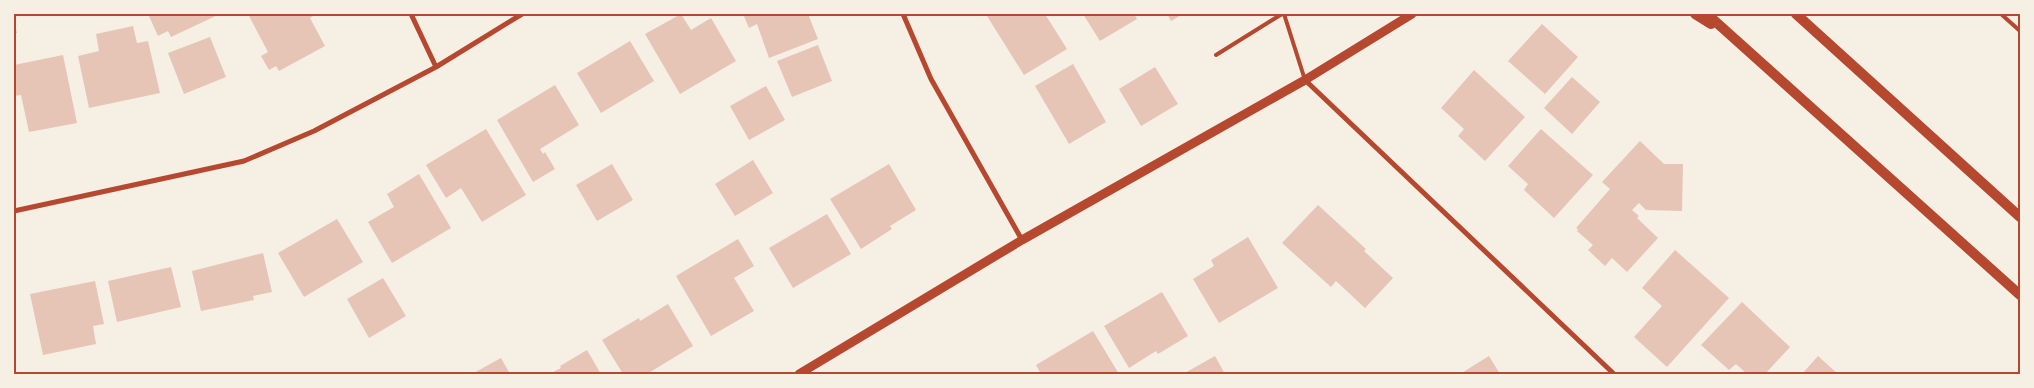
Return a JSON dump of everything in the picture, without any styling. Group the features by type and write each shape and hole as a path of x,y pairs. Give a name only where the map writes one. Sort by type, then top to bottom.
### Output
{"main road":[{"path":"1695,14 1733,38"},
{"path":"1707,14 2020,295"},
{"path":"1796,14 2020,217"}],"street":[{"path":"411,14 436,67"},
{"path":"14,211 244,161 314,132 436,67 522,14"},
{"path":"903,14 931,79 1022,240"},
{"path":"799,374 1022,240 1305,80 1412,14"},
{"path":"1305,80 1614,374"}],"lane":[{"path":"1216,56 1282,14 1305,80"},
{"path":"2001,14 2020,31"}],"building":[{"path":"148,14 220,14 171,37 168,31 158,36"},
{"path":"248,14 312,14 313,16 310,18 325,46 279,71 276,66 269,70 261,56 268,52"},
{"path":"681,14 691,30 711,18 736,61 680,94 645,34"},
{"path":"743,14 808,14 818,39 769,58 757,24 749,28"},
{"path":"990,14 1045,14 1067,49 1024,75 987,16"},
{"path":"1083,14 1134,14 1137,19 1100,41"},
{"path":"1167,14 1183,14 1171,21"},
{"path":"14,21 17,33 14,33"},
{"path":"1542,24 1578,57 1545,94 1508,61"},
{"path":"133,26 137,43 148,41 160,93 89,108 78,56 99,51 96,34"},
{"path":"210,37 226,77 184,94 168,53"},
{"path":"630,41 654,81 601,113 577,73"},
{"path":"818,45 832,81 792,97 777,61"},
{"path":"63,55 77,123 29,132 21,95 14,96 14,65"},
{"path":"1073,64 1106,122 1069,144 1035,86"},
{"path":"1155,67 1178,104 1141,126 1119,89"},
{"path":"1474,70 1525,117 1485,161 1458,136 1464,129 1441,108"},
{"path":"1572,77 1600,102 1572,134 1544,108"},
{"path":"555,85 579,125 540,149 543,154 545,152 555,169 533,182 497,120"},
{"path":"766,86 785,120 749,140 730,106"},
{"path":"486,129 526,195 482,222 461,188 446,198 426,165"},
{"path":"1541,129 1593,175 1554,218 1524,190 1528,184 1508,166"},
{"path":"1640,141 1664,164 1683,164 1682,211 1646,210 1639,203 1632,210 1639,216 1637,218 1658,238 1627,272 1612,258 1605,266 1588,250 1593,245 1576,228 1610,189 1602,182"},
{"path":"753,160 773,193 735,216 715,184"},
{"path":"612,164 633,200 597,221 576,185"},
{"path":"889,164 916,210 890,226 892,229 861,249 830,199"},
{"path":"419,174 451,228 392,263 368,222 394,207 387,194"},
{"path":"1318,205 1366,249 1364,251 1393,278 1365,308 1336,281 1331,287 1282,243"},
{"path":"827,214 851,254 793,288 769,248"},
{"path":"337,219 363,262 304,297 278,253"},
{"path":"1248,237 1278,288 1219,323 1193,279 1214,266 1211,260"},
{"path":"738,239 754,266 734,278 754,311 711,336 676,276"},
{"path":"1675,250 1729,298 1667,367 1634,337 1662,306 1642,288"},
{"path":"263,253 272,292 253,296 254,300 201,311 192,271"},
{"path":"171,267 181,307 117,322 108,281"},
{"path":"383,278 406,316 369,338 347,299"},
{"path":"95,281 104,324 93,326 96,344 43,355 30,294"},
{"path":"1162,292 1188,336 1158,354 1156,351 1129,368 1104,326"},
{"path":"1742,302 1790,347 1765,374 1747,374 1736,364 1729,370 1701,345"},
{"path":"668,304 693,346 647,374 623,374 602,340 639,318 640,321"},
{"path":"1093,331 1119,374 1041,374 1036,365"},
{"path":"587,350 601,374 549,374 561,368 560,366"},
{"path":"1215,356 1225,374 1183,374"},
{"path":"1489,356 1500,374 1460,374"},
{"path":"1818,356 1838,374 1802,374"},
{"path":"501,358 510,374 472,374"}]}
